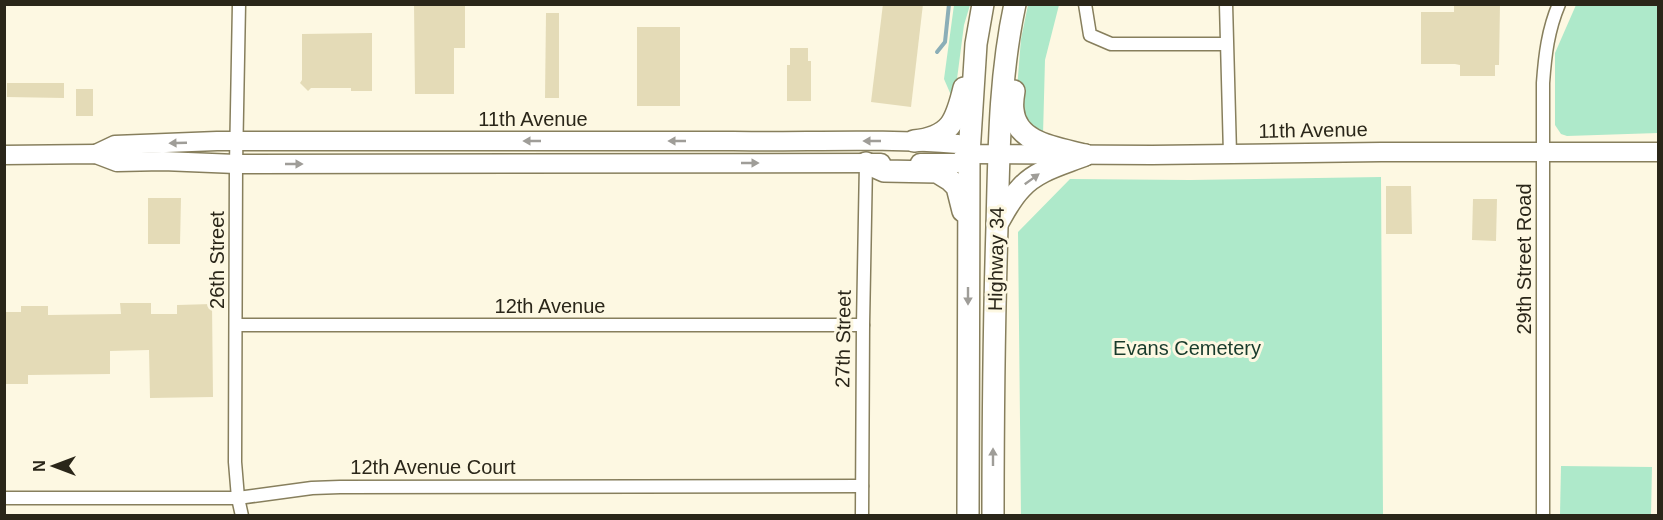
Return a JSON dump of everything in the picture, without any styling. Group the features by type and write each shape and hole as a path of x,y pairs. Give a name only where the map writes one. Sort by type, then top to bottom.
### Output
{"highway":[{"name":"Highway 34","path":"968,516 969,153 976,44 983,4"},
{"name":"Highway 34","path":"993,516 993,362 1002,90 1008,35 1017,4"},
{"path":"1017,4 1019,27 1013,111 1017,123 1024,134 1033,140 1084,155"},
{"path":"914,141 929,140 942,134 951,125 959,107 976,44"},
{"path":"997,225 1015,194 1023,185 1040,173 1084,155"},
{"path":"866,163 884,171 938,172 950,180 957,187 961,197 968,237"}],"main road":[{"name":"11th Avenue","path":"96,154 115,145 237,141 914,141 958,144 969,153 1084,155 1659,152"},
{"name":"11th Avenue","path":"4,155 96,154 117,162 236,164 958,163 969,153"}],"street":[{"name":"26th Street","path":"239,4 235,462 242,516"},
{"path":"1085,4 1090,35 1111,44 1226,44"},
{"path":"1226,4 1230,154"},
{"name":"29th Street Road","path":"1543,516 1543,83 1545,54 1559,4"},
{"name":"27th Street","path":"862,516 862,325 866,163"},
{"name":"12th Avenue","path":"237,325 862,325"},
{"name":"12th Avenue Court","path":"4,498 238,498 312,488 340,487 862,486"}],"green space":[{"path":"954,5 970,5 964,25 954,102 944,79"},
{"path":"1028,5 1059,5 1045,60 1043,135 1022,120 1017,89 1021,39"},
{"path":"1576,5 1658,5 1658,133 1567,136 1561,134 1555,125 1555,53"},
{"name":"Evans Cemetery","path":"1381,177 1383,515 1021,515 1018,232 1070,179"},
{"path":"1561,466 1652,467 1651,515 1560,515"}],"building":[{"path":"414,4 465,4 465,48 454,48 454,94 415,94"},
{"path":"883,4 923,4 911,107 871,102"},
{"path":"1454,4 1500,4 1499,65 1495,65 1495,76 1460,76 1460,65 1421,64 1421,12 1454,12"},
{"path":"546,13 559,13 559,98 545,98"},
{"path":"637,27 680,27 680,106 637,106"},
{"path":"372,33 372,91 351,91 351,88 311,88 308,91 300,83 302,80 302,34"},
{"path":"790,48 808,48 808,61 811,61 811,101 787,101 787,65 790,65"},
{"path":"7,83 64,83 64,98 7,97"},
{"path":"76,89 93,89 93,116 76,116"},
{"path":"1386,186 1411,186 1412,234 1386,234"},
{"path":"148,198 181,198 180,244 148,244"},
{"path":"1473,199 1497,199 1496,241 1472,240"},
{"path":"120,303 151,303 151,314 177,314 177,305 212,304 213,397 150,398 149,350 110,351 110,374 28,375 28,384 4,384 4,312 21,312 21,306 48,306 48,315 121,314"}],"waterway":[{"path":"937,52 945,42 949,4"}]}
